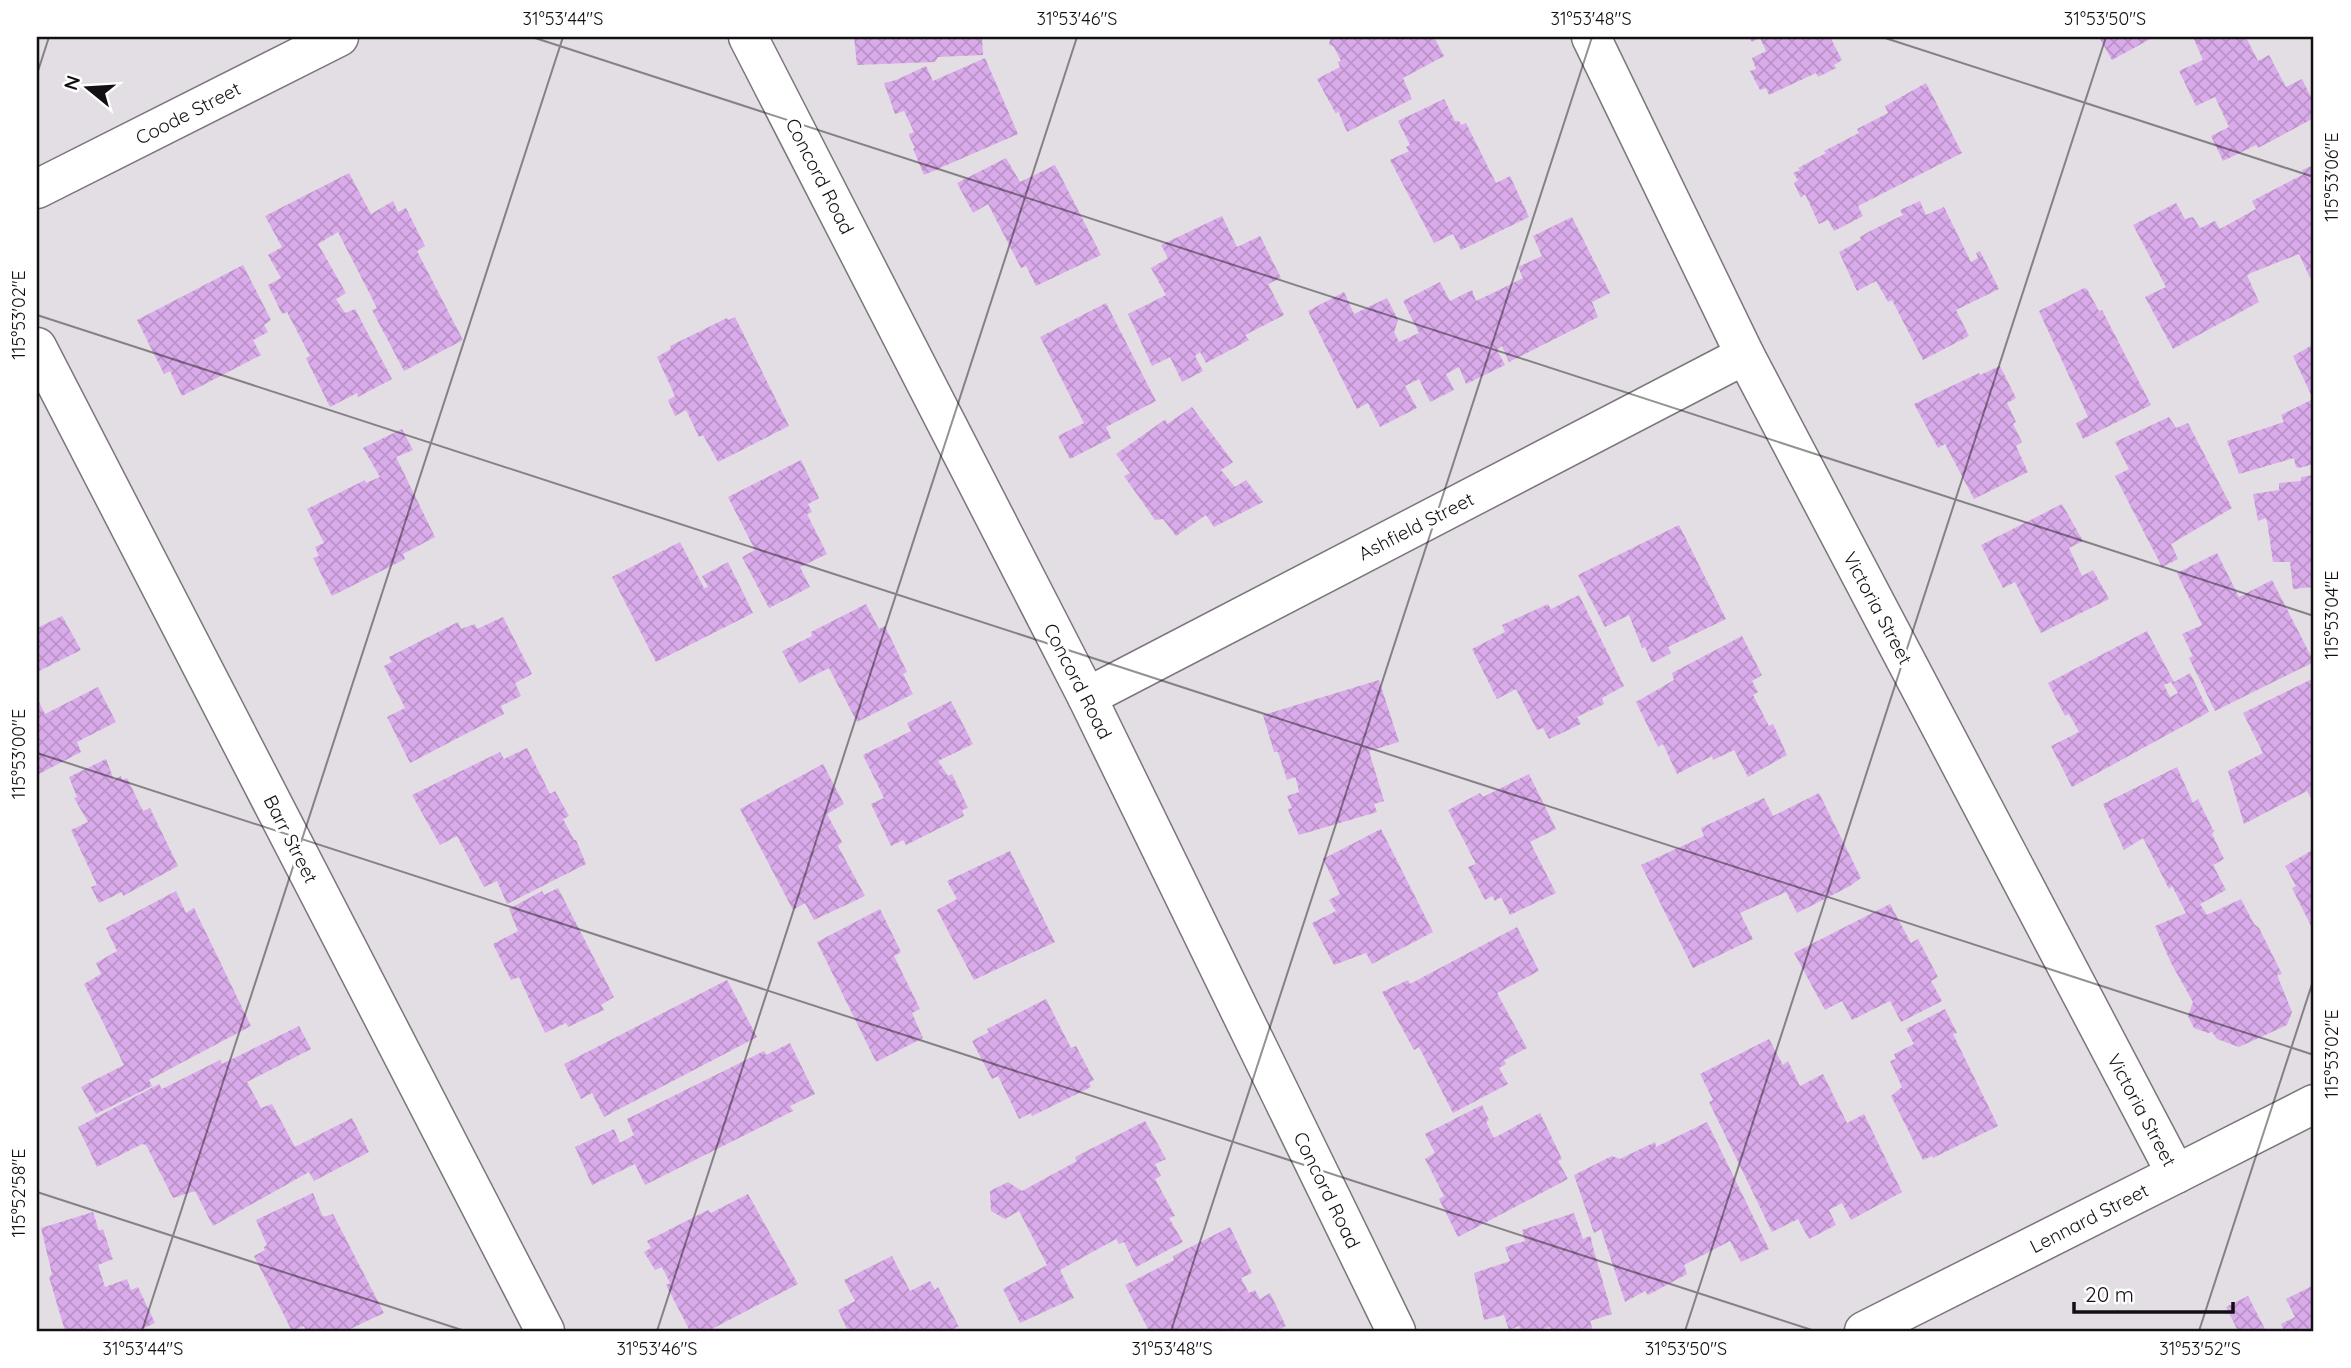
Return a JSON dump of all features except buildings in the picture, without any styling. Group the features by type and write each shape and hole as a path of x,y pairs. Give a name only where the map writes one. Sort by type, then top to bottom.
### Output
{"street":[{"name":"Coode Street","path":"37,189 338,37"},
{"name":"Concord Road","path":"748,37 1087,697 1396,1331"},
{"name":"Victoria Street","path":"1591,37 1745,355 2176,1174"},
{"name":"Barr Street","path":"37,347 545,1331"},
{"name":"Ashfield Street","path":"1087,697 1745,355"},
{"name":"Lennard Street","path":"1864,1331 2314,1104"}]}
